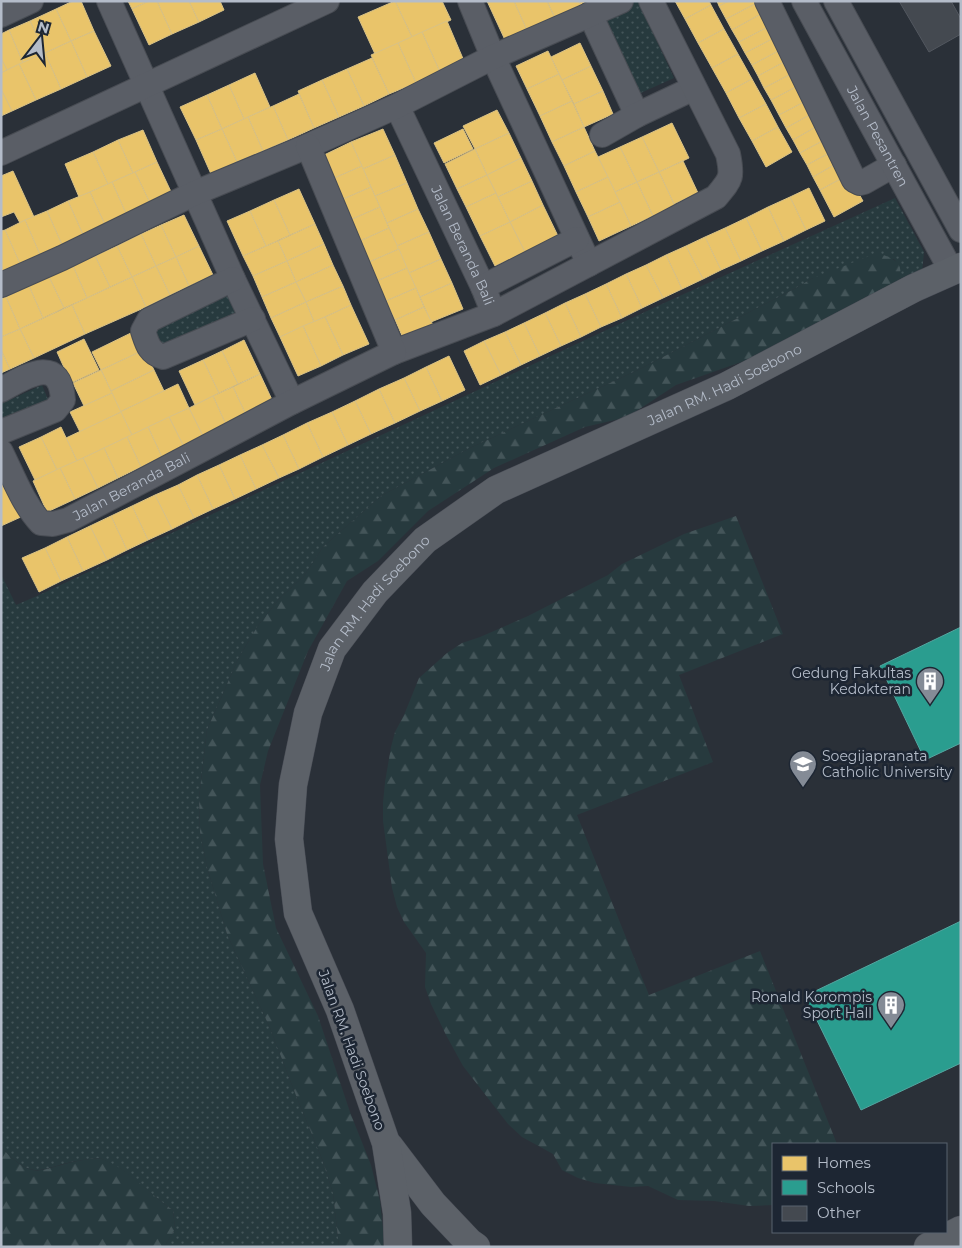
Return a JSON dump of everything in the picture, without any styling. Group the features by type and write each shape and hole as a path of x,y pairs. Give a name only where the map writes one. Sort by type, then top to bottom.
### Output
{"main road":[{"name":"Jalan RM. Hadi Soebono","path":"398,1247 397,1213 386,1143 340,1010 298,913 290,839 293,785 308,714 332,649 375,592 425,540 496,490 727,386 914,288 956,269"},
{"path":"386,1143 433,1204 476,1247"},
{"path":"928,1247 961,1230"}],"street":[{"path":"1,15 31,1"},
{"path":"109,1 233,279 292,402"},
{"path":"1,153 327,1"},
{"path":"470,1 493,57 589,264"},
{"path":"1,285 195,194 397,106 493,57 621,1"},
{"name":"Jalan Beranda Bali","path":"1,452 20,491 35,516 42,523 53,524 68,520 292,402 394,352 494,314 716,197 730,180 731,168 728,154 651,1"},
{"path":"767,1 854,180 860,183 864,182 894,165"},
{"name":"Jalan Pesantren","path":"804,1 894,165 956,269"},
{"name":"Jalan Pesantren","path":"836,1 961,230"},
{"path":"590,14 637,115"},
{"path":"602,134 694,88"},
{"name":"Jalan Beranda Bali","path":"397,106 494,314"},
{"path":"308,146 394,352"},
{"path":"483,287 577,239"},
{"path":"233,279 149,320 143,331 148,346 155,355 163,357 253,320"},
{"path":"1,390 34,372 44,371 52,374 59,381 63,390 63,400 55,410 23,425 1,432"}],"green space":[{"path":"629,1 638,1 674,78 634,96 596,16"},
{"path":"895,198 924,252 922,273 897,282 899,270 894,259 811,279 638,370 470,448 381,496 323,547 304,576 279,599 257,627 238,659 207,730 199,798 200,832 207,867 227,934 270,1028 322,1159 333,1193 339,1247 164,1247 175,1229 173,1210 121,1169 100,1158 39,1170 23,1166 13,1159 1,1147 1,574 16,605 662,304"},
{"path":"877,253 897,262 900,276 897,282 770,352 676,385 632,414 585,427 494,468 428,511 378,561 347,581 308,651 268,751 260,785 263,864 276,928 318,1016 350,1112 371,1165 380,1201 385,1247 339,1247 333,1193 322,1159 270,1028 227,934 207,867 200,832 199,798 207,730 238,659 257,627 279,599 304,576 323,547 381,496 470,448 638,370 811,279"},
{"path":"228,293 237,315 160,346 153,328"},
{"path":"42,385 50,404 1,427 1,404"},
{"path":"736,516 783,634 679,675 713,762 577,815 649,995 760,951 837,1143 772,1143 772,1205 749,1206 714,1201 678,1200 648,1186 631,1187 595,1183 578,1178 562,1170 553,1154 522,1137 508,1124 463,1066 431,1004 425,987 426,953 404,922 397,907 392,888 383,821 385,782 391,747 395,732 419,678 447,653 462,643 528,616 608,575 622,564 684,534"},
{"path":"1,1147 13,1159 31,1170 47,1169 92,1158 100,1158 112,1163 173,1210 175,1229 164,1247 1,1247"}],"building: Homes":[{"path":"73,1 81,1 94,31 71,41 56,9"},
{"path":"128,1 149,1 132,9"},
{"path":"149,1 157,1 172,34 149,45 132,9"},
{"path":"157,1 189,1 199,22 172,34"},
{"path":"189,1 220,1 224,10 199,22"},
{"path":"395,1 442,1 451,20 412,37"},
{"path":"395,1 412,37 375,54 358,17"},
{"path":"487,1 514,1 527,30 505,40"},
{"path":"514,1 547,1 555,18 527,30"},
{"path":"547,1 579,1 581,6 555,18"},
{"path":"579,1 593,1 581,6"},
{"path":"675,1 709,1 711,5 685,19"},
{"path":"717,1 729,1 719,6"},
{"path":"729,1 754,1 755,4 726,19 719,6"},
{"path":"755,4 761,14 732,30 726,19"},
{"path":"711,5 724,29 698,43 685,19"},
{"path":"56,9 71,41 45,53 30,21"},
{"path":"761,14 768,27 739,42 732,30"},
{"path":"30,21 45,53 23,63 9,30"},
{"path":"447,21 464,61 440,72 422,32"},
{"path":"768,27 774,38 745,53 739,42"},
{"path":"724,29 738,54 712,68 698,43"},
{"path":"9,30 23,63 7,70 1,58 1,34"},
{"path":"94,31 111,66 87,77 71,41"},
{"path":"422,32 440,72 416,83 398,43"},
{"path":"774,38 780,50 752,65 745,53"},
{"path":"71,41 87,77 61,89 45,53"},
{"path":"398,43 416,83 389,94 371,55"},
{"path":"580,43 591,66 562,80 551,57"},
{"path":"780,50 786,61 758,76 752,65"},
{"path":"548,51 559,74 527,89 516,66"},
{"path":"45,53 61,89 36,100 19,64"},
{"path":"738,54 752,79 726,93 712,68"},
{"path":"1,58 7,70 1,73"},
{"path":"372,58 389,94 364,106 347,69"},
{"path":"786,61 793,73 764,88 758,76"},
{"path":"19,64 36,100 12,111 1,89 1,73"},
{"path":"591,66 603,91 574,104 562,80"},
{"path":"347,69 364,106 339,117 322,80"},
{"path":"255,73 270,107 244,119 229,85"},
{"path":"793,73 800,85 771,100 764,88"},
{"path":"559,74 572,101 540,116 527,89"},
{"path":"752,79 766,104 739,118 726,93"},
{"path":"322,80 339,117 314,128 298,91"},
{"path":"229,85 244,119 222,129 207,95"},
{"path":"800,85 808,100 779,115 771,100"},
{"path":"1,89 12,111 1,116"},
{"path":"603,91 613,114 584,127 574,104"},
{"path":"299,94 314,128 288,140 273,106"},
{"path":"207,95 222,129 196,140 180,107"},
{"path":"808,100 815,112 786,128 779,115"},
{"path":"572,101 584,127 552,142 540,116"},
{"path":"766,104 778,127 752,141 739,118"},
{"path":"273,106 288,140 263,151 248,117"},
{"path":"497,110 509,133 475,149 463,126"},
{"path":"815,112 821,124 793,140 786,128"},
{"path":"248,117 263,151 237,162 222,129"},
{"path":"672,123 689,158 659,172 642,137"},
{"path":"821,124 828,138 800,153 793,140"},
{"path":"584,127 595,151 564,166 552,142"},
{"path":"778,127 792,152 766,167 752,141"},
{"path":"222,129 237,162 211,174 196,140"},
{"path":"383,129 395,155 363,169 351,142"},
{"path":"463,129 473,149 444,163 434,143"},
{"path":"143,130 157,162 133,173 118,140"},
{"path":"509,133 521,158 487,175 475,149"},
{"path":"642,137 659,172 637,182 620,147"},
{"path":"828,138 835,150 807,165 800,153"},
{"path":"118,140 133,173 108,184 93,152"},
{"path":"351,142 362,166 332,179 322,156"},
{"path":"620,147 637,182 615,192 598,157"},
{"path":"475,149 487,175 457,189 445,164"},
{"path":"835,150 841,161 813,177 807,165"},
{"path":"595,151 608,177 576,192 564,166"},
{"path":"93,152 108,184 79,197 65,164"},
{"path":"395,155 407,183 375,196 363,169"},
{"path":"521,158 532,181 498,197 487,175"},
{"path":"683,161 698,193 674,204 659,172"},
{"path":"841,161 848,175 820,190 813,177"},
{"path":"157,162 174,198 152,207 135,172"},
{"path":"362,166 371,187 341,200 332,179"},
{"path":"13,171 34,217 20,223 14,212 1,217 1,176"},
{"path":"135,172 152,207 128,218 112,182"},
{"path":"659,172 675,206 653,216 637,182"},
{"path":"487,175 496,193 466,207 457,189"},
{"path":"848,175 863,201 834,217 820,190"},
{"path":"608,177 620,202 588,217 576,192"},
{"path":"532,181 543,205 510,222 498,197"},
{"path":"112,182 128,218 106,227 90,192"},
{"path":"637,182 653,216 631,226 615,192"},
{"path":"407,183 418,209 387,223 375,196"},
{"path":"371,187 380,207 350,220 341,200"},
{"path":"809,188 825,221 806,230 790,197"},
{"path":"299,189 315,224 290,235 274,200"},
{"path":"90,192 106,227 84,237 68,201"},
{"path":"496,193 510,222 480,236 466,207"},
{"path":"790,197 806,230 784,241 768,207"},
{"path":"274,200 290,235 266,246 250,211"},
{"path":"68,201 84,237 63,247 47,211"},
{"path":"620,202 631,226 599,241 588,217"},
{"path":"543,205 558,236 525,252 510,222"},
{"path":"380,207 389,228 360,241 350,220"},
{"path":"768,207 784,241 762,251 746,218"},
{"path":"418,209 429,232 397,246 387,223"},
{"path":"47,211 63,247 41,257 25,220"},
{"path":"250,211 266,246 243,256 227,221"},
{"path":"184,215 199,246 176,257 161,225"},
{"path":"746,218 762,251 741,261 725,228"},
{"path":"25,220 41,257 21,266 5,230"},
{"path":"510,222 525,252 495,266 480,236"},
{"path":"315,224 324,244 287,261 278,241"},
{"path":"161,225 176,257 156,266 141,234"},
{"path":"389,228 399,249 369,262 360,241"},
{"path":"725,228 741,261 721,270 705,237"},
{"path":"5,230 21,266 1,274 1,231"},
{"path":"429,232 441,259 409,273 397,246"},
{"path":"141,234 156,266 132,277 117,246"},
{"path":"705,237 721,270 703,279 686,246"},
{"path":"278,241 287,261 253,276 243,256"},
{"path":"324,244 333,265 296,282 287,261"},
{"path":"117,246 132,277 110,287 95,256"},
{"path":"199,246 213,275 189,286 176,257"},
{"path":"686,246 703,279 682,289 666,255"},
{"path":"399,249 407,268 377,281 369,262"},
{"path":"666,255 682,289 663,298 646,265"},
{"path":"95,256 110,287 87,298 73,266"},
{"path":"176,257 189,286 170,295 156,266"},
{"path":"441,259 452,283 420,297 409,273"},
{"path":"287,261 296,282 262,297 253,276"},
{"path":"333,265 343,286 306,302 296,282"},
{"path":"646,265 663,298 642,308 626,274"},
{"path":"73,266 87,298 64,308 49,277"},
{"path":"156,266 170,295 146,307 132,277"},
{"path":"407,268 416,288 386,301 377,281"},
{"path":"626,274 642,308 622,318 606,284"},
{"path":"49,277 64,308 43,318 29,286"},
{"path":"132,277 146,307 85,334 72,305"},
{"path":"296,282 306,302 271,318 262,297"},
{"path":"452,283 463,309 431,322 420,297"},
{"path":"606,284 622,318 601,327 585,294"},
{"path":"29,286 43,318 20,329 6,297"},
{"path":"343,286 351,305 314,322 306,302"},
{"path":"416,288 424,307 395,320 386,301"},
{"path":"585,294 601,327 581,337 565,303"},
{"path":"6,297 20,329 1,337 1,299"},
{"path":"306,302 314,322 280,337 271,318"},
{"path":"565,303 581,337 561,346 545,313"},
{"path":"72,305 85,334 34,358 20,329"},
{"path":"351,305 369,344 343,355 325,317"},
{"path":"424,307 433,325 403,338 395,320"},
{"path":"545,313 561,346 540,356 524,323"},
{"path":"325,317 343,355 321,366 303,326"},
{"path":"524,323 540,356 521,365 505,332"},
{"path":"303,326 321,366 298,376 280,337"},
{"path":"20,329 34,358 10,369 1,350 1,337"},
{"path":"135,331 144,350 101,370 92,352"},
{"path":"505,332 521,365 501,375 484,341"},
{"path":"84,339 99,370 71,383 57,352"},
{"path":"244,340 260,374 238,384 222,351"},
{"path":"484,341 501,375 480,385 464,351"},
{"path":"1,350 10,369 1,373"},
{"path":"144,350 154,370 111,391 101,370"},
{"path":"222,351 238,384 219,393 203,360"},
{"path":"449,356 465,390 442,401 426,367"},
{"path":"203,360 219,393 195,405 179,371"},
{"path":"426,367 442,401 420,411 404,378"},
{"path":"101,370 112,393 84,406 73,383"},
{"path":"154,370 164,391 120,412 111,391"},
{"path":"260,374 274,404 247,417 233,387"},
{"path":"404,378 420,411 395,423 379,389"},
{"path":"178,384 189,408 132,435 120,412"},
{"path":"233,387 247,417 227,427 213,396"},
{"path":"379,389 395,423 371,434 355,401"},
{"path":"112,393 121,412 80,432 70,412"},
{"path":"213,396 227,427 204,438 189,408"},
{"path":"355,401 371,434 348,445 332,412"},
{"path":"189,408 204,438 184,447 169,417"},
{"path":"121,412 132,435 77,461 66,438"},
{"path":"332,412 348,445 323,457 307,423"},
{"path":"169,417 184,447 162,457 148,427"},
{"path":"307,423 323,457 299,469 283,435"},
{"path":"61,427 77,461 57,470 41,437"},
{"path":"148,427 162,457 141,467 127,437"},
{"path":"283,435 299,469 279,478 262,445"},
{"path":"41,437 57,470 35,480 19,447"},
{"path":"127,437 141,467 118,478 104,448"},
{"path":"262,445 279,478 256,489 240,455"},
{"path":"104,448 118,478 98,488 83,458"},
{"path":"240,455 256,489 235,499 219,465"},
{"path":"83,458 98,488 75,499 60,468"},
{"path":"219,465 235,499 213,509 197,475"},
{"path":"60,468 75,499 47,512 33,481"},
{"path":"197,475 213,509 194,518 178,485"},
{"path":"1,478 23,516 1,526"},
{"path":"178,485 194,518 172,529 155,495"},
{"path":"155,495 172,529 148,540 132,506"},
{"path":"132,506 148,540 127,550 111,516"},
{"path":"111,516 127,550 107,560 90,526"},
{"path":"90,526 107,560 83,571 67,537"},
{"path":"67,537 83,571 61,581 45,548"},
{"path":"45,548 61,581 39,592 22,558"}],"building: Schools":[{"name":"Gedung Fakultas Kedokteran","path":"961,627 961,743 925,760 880,666"},
{"name":"Ronald Korompis Sport Hall","path":"961,921 961,1063 861,1110 805,996"}],"building: Other":[{"path":"899,1 951,1 961,19 961,34 929,52"}],"place":[{"name":"Gedung Fakultas Kedokteran","path":"930,705"},
{"name":"Soegijapranata Catholic University","path":"803,788"},
{"name":"Ronald Korompis Sport Hall","path":"891,1029"}]}
